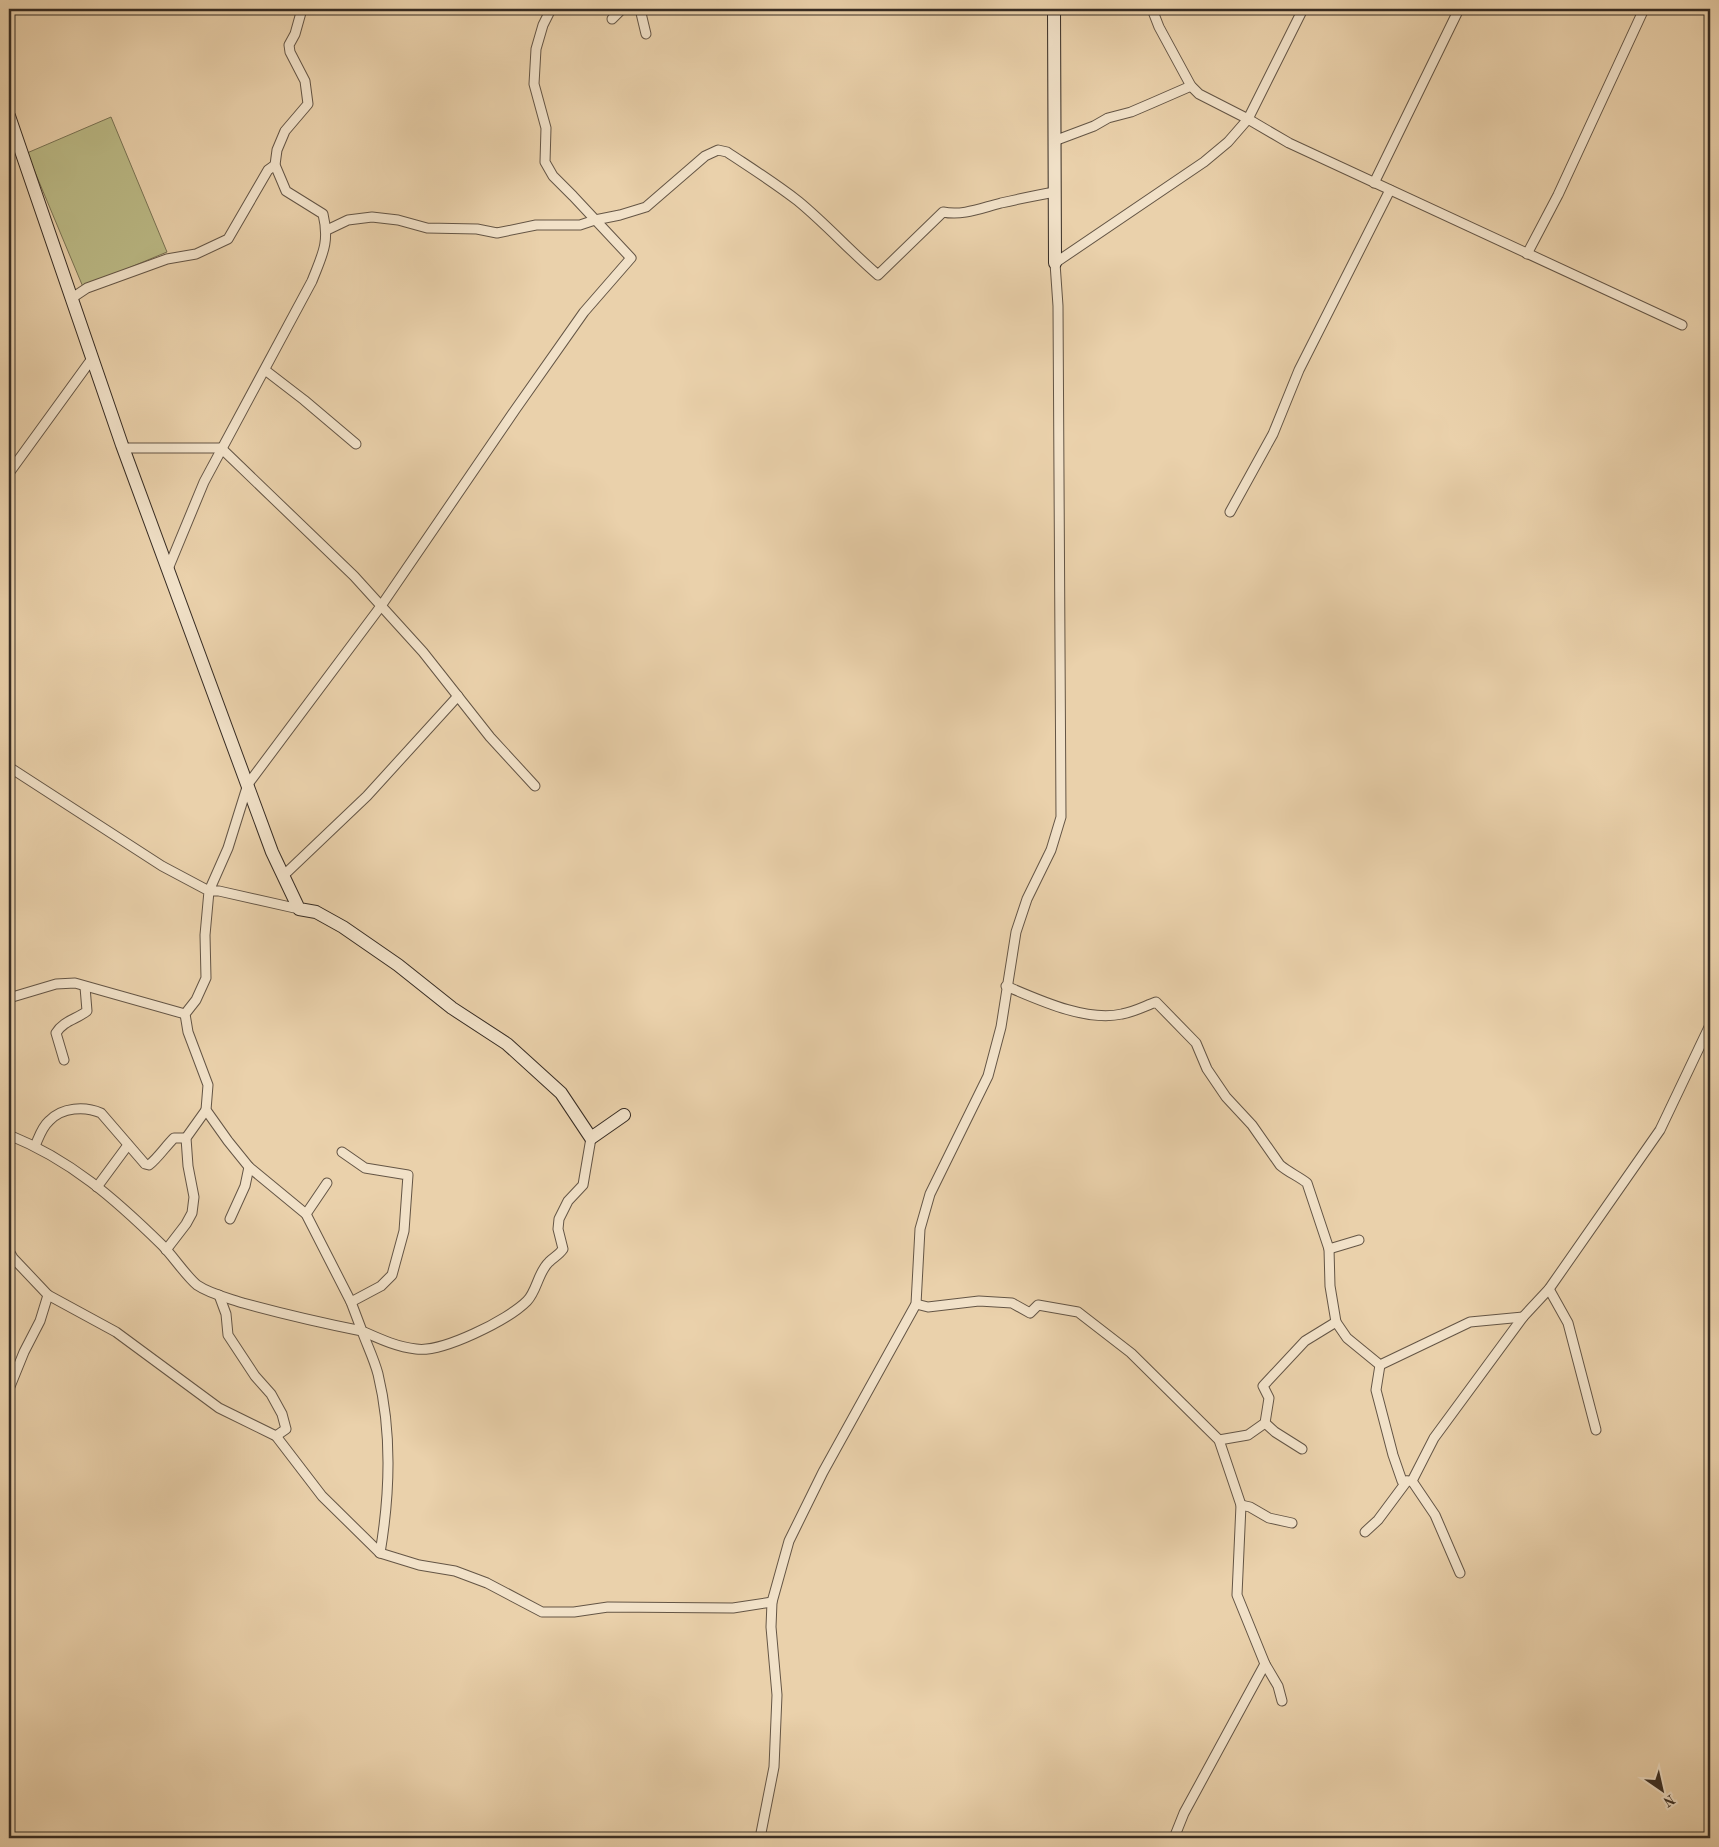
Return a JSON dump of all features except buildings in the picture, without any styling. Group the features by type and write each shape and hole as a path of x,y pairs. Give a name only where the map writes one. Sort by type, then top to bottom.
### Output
{"street":[{"path":"166,1250 192,1213 194,1197 188,1166 186,1138 206,1110 208,1085 188,1032 185,1014 196,1000 206,978 205,935 209,892 228,848 248,784 381,606 584,312 631,258 553,176 545,162 546,128 534,84 536,48 543,25 551,9"},
{"path":"612,19 622,9"},
{"path":"640,9 646,34"},
{"path":"760,1838 774,1768 777,1695 771,1627 772,1602 789,1541 822,1472 916,1304 920,1228 930,1194 988,1076 1001,1027 1016,932 1027,899 1051,850 1061,817 1058,316 1054,263 1054,9"},
{"path":"1152,9 1159,27 1190,86 1199,94 1289,143 1682,325"},
{"path":"1054,263 1204,162 1228,142 1248,119 1303,9"},
{"path":"1374,183 1459,9"},
{"path":"1527,254 1562,186 1644,9"},
{"path":"168,569 204,482 312,281 324,251 327,230 323,214 286,191 275,165 277,150 285,131 308,104 305,81 290,52 289,45 296,34 300,11"},
{"path":"1054,141 1094,126 1108,118 1138,109 1190,86"},
{"path":"9,116 72,298 91,360 123,448 272,852 299,909"},
{"path":"327,230 348,220 372,217 398,220 427,228 477,229 497,233 536,226 580,225 646,207 705,156 718,150 727,152 797,200 827,226 852,253 878,275 943,212 954,214 968,212 1055,192"},
{"path":"72,298 87,288 167,259 196,254 228,239 268,170 275,165"},
{"path":"1230,512 1273,434 1299,370 1339,287 1390,190"},
{"path":"9,473 91,360"},
{"path":"265,370 356,444"},
{"path":"123,448 221,448 354,576 423,652 490,737 535,786"},
{"path":"283,876 367,796 458,696"},
{"path":"9,767 162,866 209,892 219,891 316,912 343,927 398,965 452,1008 507,1044 561,1093 590,1138 583,1185 568,1201 559,1219 558,1229 563,1249 558,1257 548,1262 528,1301 495,1324 448,1344 418,1350 390,1344 362,1331 287,1316 219,1296 197,1285 166,1250 127,1211 75,1169 36,1146 9,1135"},
{"path":"9,998 56,984 75,983 185,1014"},
{"path":"1006,986 1033,998 1088,1015 1122,1014 1156,1002 1196,1043 1207,1069 1226,1096 1252,1125 1280,1165 1306,1183 1329,1249 1330,1286 1336,1322 1347,1338 1380,1365"},
{"path":"64,1060 56,1032 60,1026 87,1010 85,987"},
{"path":"1364,1532 1378,1520 1410,1481 1434,1438 1524,1317 1549,1288 1660,1130 1710,1026"},
{"path":"36,1146 49,1120 59,1113 83,1108 91,1108 101,1113 145,1164 149,1165 156,1159 174,1138 186,1138"},
{"path":"206,1110 249,1167 306,1214 350,1302 362,1331 378,1373 385,1416 388,1469 386,1513 380,1553"},
{"path":"590,1138 624,1115"},
{"path":"97,1187 128,1145"},
{"path":"342,1152 365,1168 408,1176 404,1231 392,1275 381,1286 350,1302"},
{"path":"230,1219 245,1186 249,1167"},
{"path":"306,1214 327,1183"},
{"path":"1329,1249 1359,1240"},
{"path":"9,1251 12,1258 48,1295 116,1332 218,1408 276,1436 322,1496 380,1553 419,1565 455,1571 487,1584 542,1612 574,1612 608,1607 733,1608 772,1602"},
{"path":"1549,1288 1568,1323 1596,1430"},
{"path":"9,1389 24,1352 40,1322 48,1295"},
{"path":"219,1296 226,1314 228,1335 255,1376 271,1394 282,1414 286,1429 276,1436"},
{"path":"916,1304 928,1307 979,1301 1012,1302 1030,1313 1038,1305 1078,1312 1131,1353 1219,1440 1241,1505 1237,1595 1265,1664 1278,1686 1282,1701"},
{"path":"1380,1365 1470,1322 1524,1317"},
{"path":"1219,1440 1248,1435 1265,1424 1269,1398 1263,1386 1305,1341 1336,1322"},
{"path":"1380,1365 1376,1390 1393,1455 1402,1481 1410,1481"},
{"path":"1265,1424 1302,1449"},
{"path":"1410,1481 1435,1515 1460,1572"},
{"path":"1241,1505 1250,1507 1269,1518 1292,1523"},
{"path":"1174,1838 1184,1813 1265,1664"}],"shaded area":[{"path":"111,117 167,252 83,287 27,153"}]}
